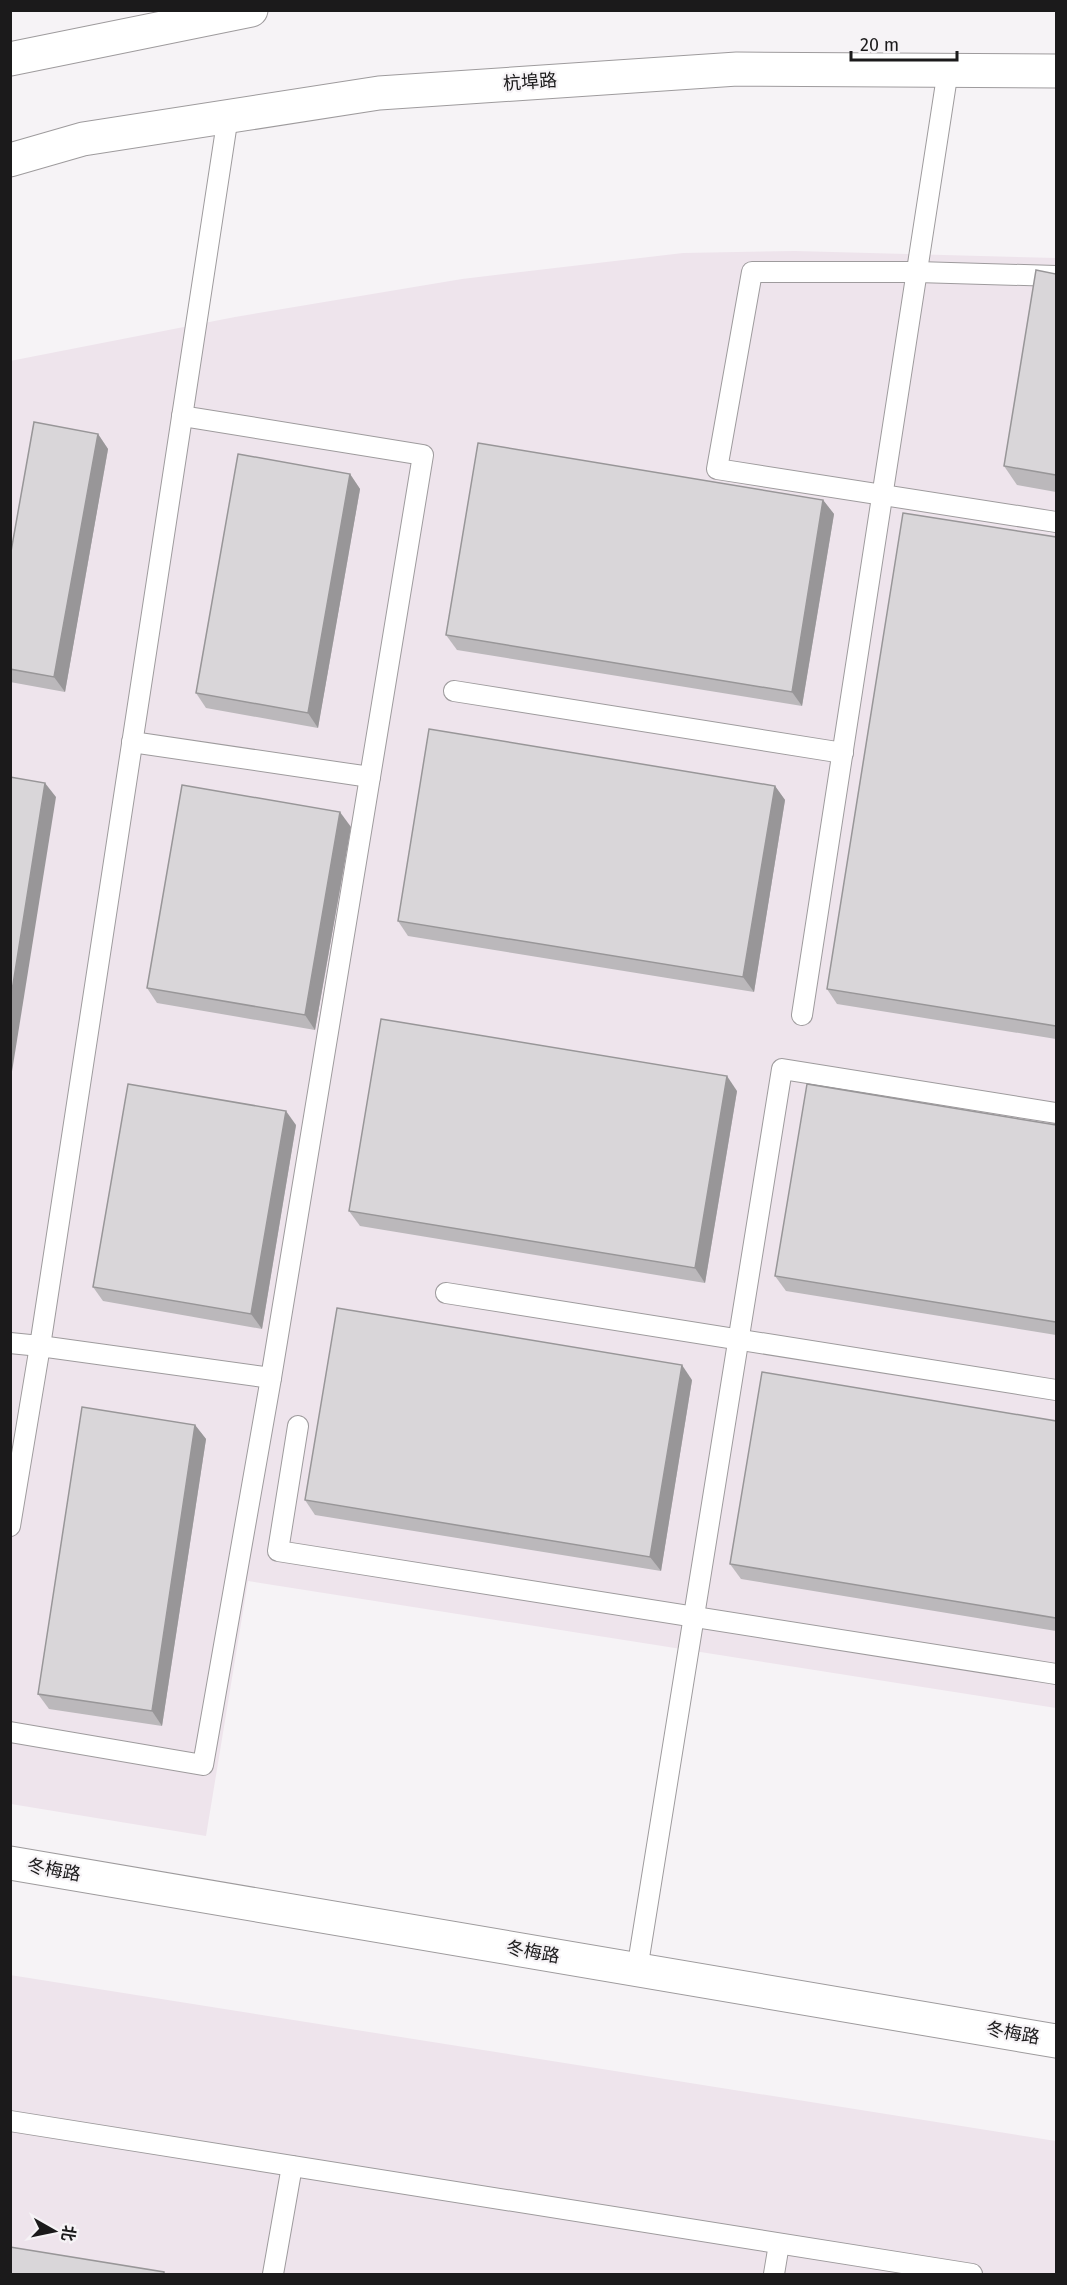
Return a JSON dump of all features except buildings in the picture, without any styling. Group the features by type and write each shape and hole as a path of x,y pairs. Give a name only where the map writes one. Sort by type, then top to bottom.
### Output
{"main road":[{"path":"10,58 251,10"},
{"name":"杭埠路","path":"10,160 84,139 380,93 737,69 1056,71"},
{"name":"冬梅路","path":"10,1863 1056,2041"}],"lane":[{"path":"802,1015 948,70"},
{"path":"10,1527 40,1346 228,116"},
{"path":"1056,276 917,272 752,272 717,470 1056,522"},
{"path":"10,1732 202,1765 271,1378 423,455 182,416"},
{"path":"454,691 843,753"},
{"path":"132,742 370,777"},
{"path":"637,1970 782,1069 1056,1113"},
{"path":"446,1293 1056,1390"},
{"path":"10,1342 271,1378"},
{"path":"298,1426 278,1551 1056,1674"},
{"path":"10,2121 972,2274"},
{"path":"273,2274 292,2166"},
{"path":"774,2274 779,2244"}],"shaded area":[{"path":"795,251 1056,258 1056,1708 248,1581 206,1836 11,1804 10,361 235,317 462,279 683,253"},
{"path":"10,1975 1056,2141 1056,2274 11,2274"}]}
